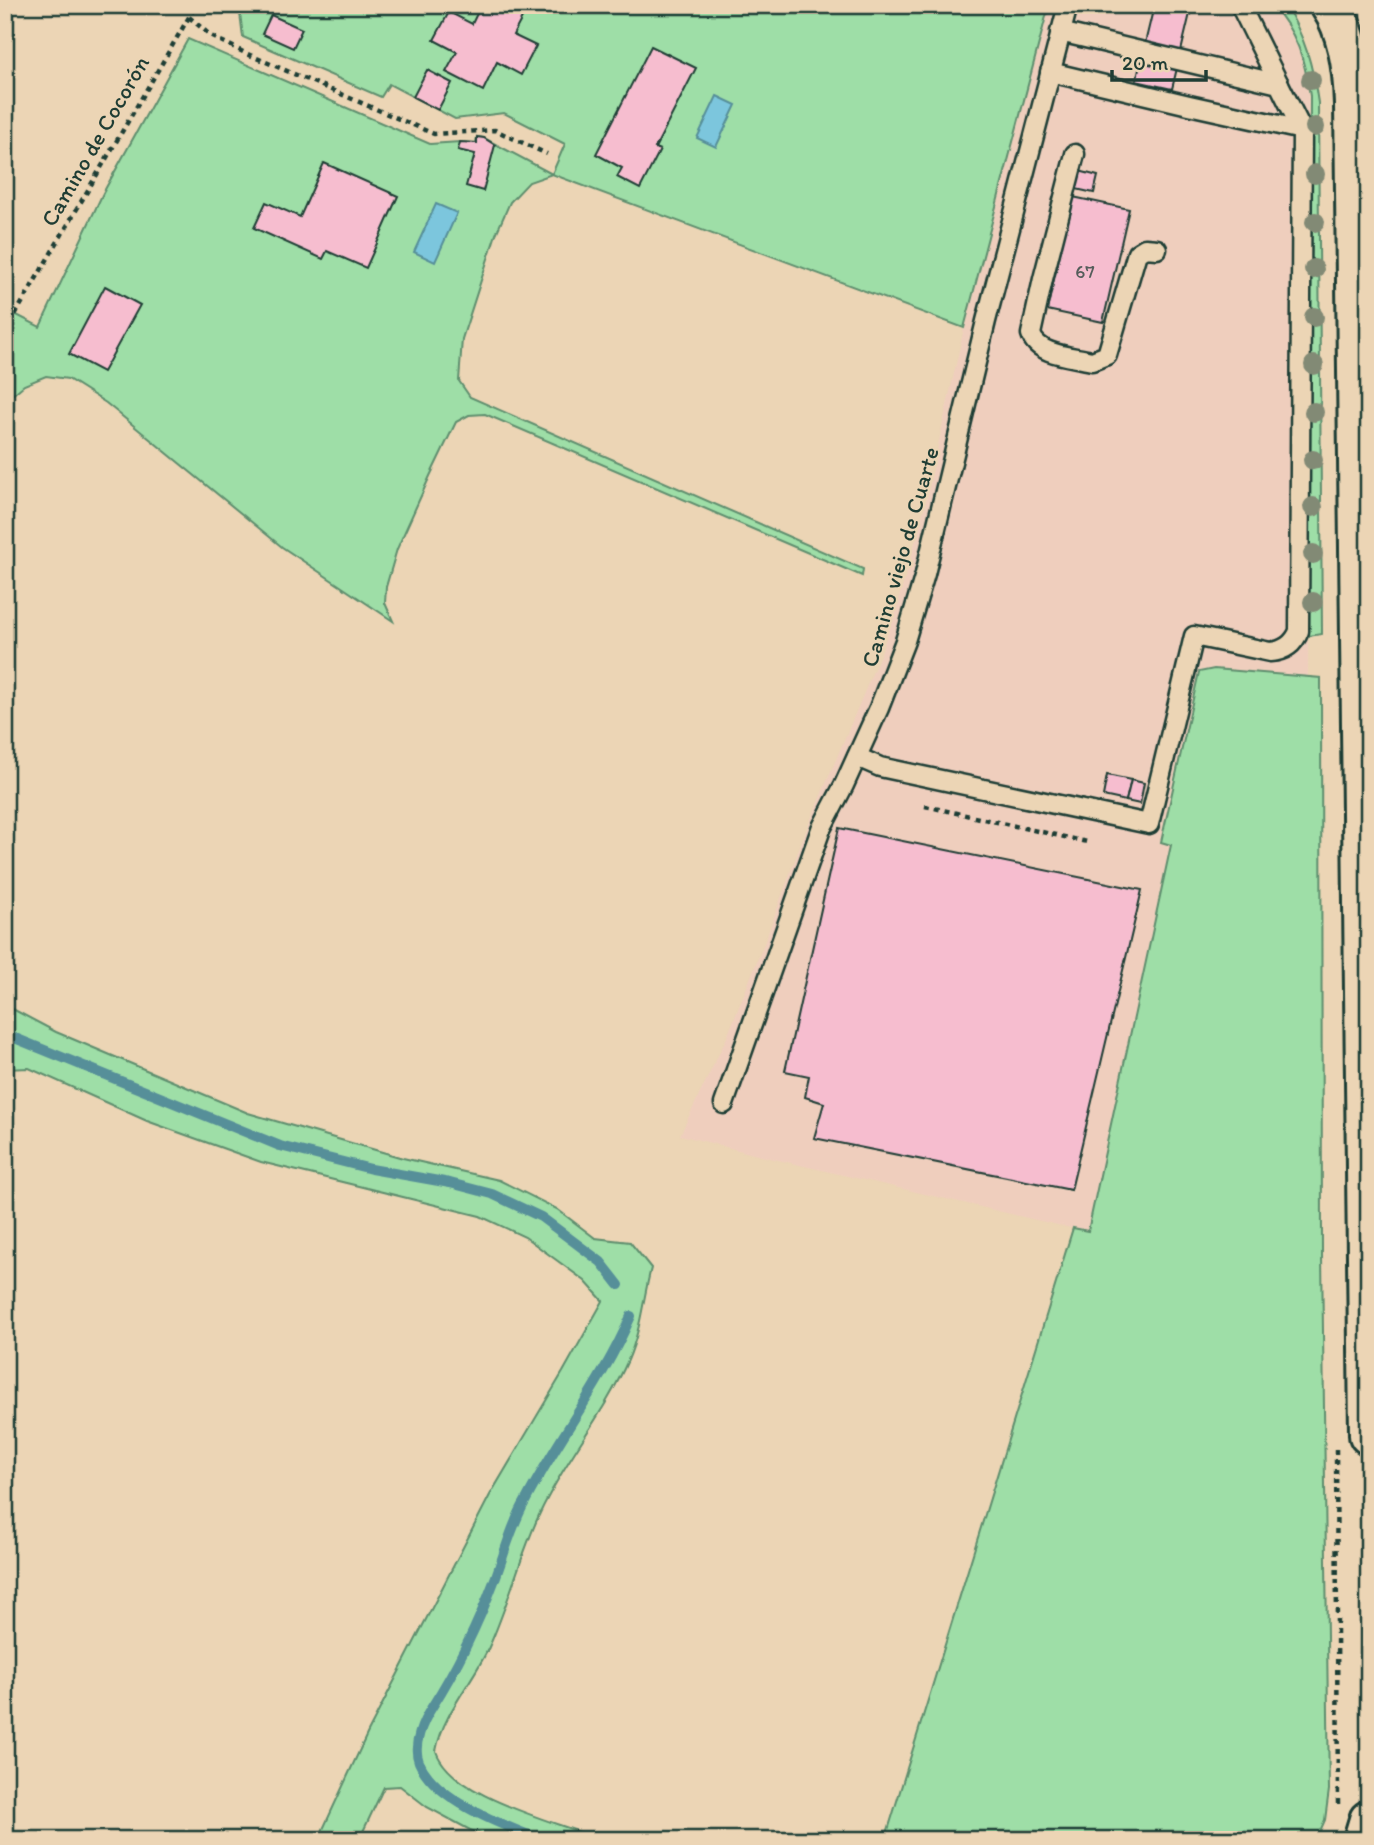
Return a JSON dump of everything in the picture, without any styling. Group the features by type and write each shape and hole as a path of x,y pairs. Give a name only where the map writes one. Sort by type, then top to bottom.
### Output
{"highway":[{"path":"1330,5 1350,62 1354,104 1369,1435"},
{"path":"1363,1840 1369,1820"}],"lane":[{"name":"Camino viejo de Cuarte","path":"724,1104 821,829 888,686 905,641 925,574 986,321 1068,5"},
{"path":"856,757 880,767 1149,824 1194,636 1270,652 1285,649 1296,638 1300,624 1302,130 1240,5"},
{"path":"1060,32 1279,84"},
{"path":"1050,72 1302,130"},
{"path":"1075,154 1043,279 1031,334 1033,341 1042,348 1092,361 1107,355 1137,253 1145,248 1157,248"}],"path":[{"name":"Camino de Cocorón","path":"5,332 196,5"},
{"path":"189,17 211,36 245,53 434,134 495,130 547,154"},
{"path":"925,806 1087,842"}],"shaded area":[{"path":"1049,5 1272,5 1295,39 1306,67 1311,122 1308,677 1214,669 1199,672 1161,842 1172,844 1088,1232 680,1135 727,1037 803,838 882,650 908,569 926,500 964,328"}],"green space":[{"path":"239,5 1049,5 964,328 552,174 565,144 504,113 455,119 389,84 381,97 243,37"},
{"path":"1272,5 1285,5 1298,28 1311,64 1318,103 1322,634 1308,636 1310,96 1294,36"},
{"path":"188,39 430,144 476,143 477,137 484,138 552,174 529,182 510,202 496,234 462,339 459,381 470,397 863,569 862,576 485,414 469,415 456,422 397,549 386,587 385,603 393,621 282,547 106,403 68,379 46,376 24,385 5,401 5,309 40,327 103,193"},
{"path":"1214,669 1321,678 1322,1255 1329,1790 1325,1820 1316,1840 885,1840 1073,1228 1088,1231 1171,845 1161,842 1199,672"},
{"path":"5,1005 56,1032 248,1113 403,1158 499,1180 557,1209 595,1238 630,1242 651,1268 639,1326 628,1360 608,1400 561,1474 540,1513 489,1647 445,1724 436,1751 446,1768 462,1782 484,1795 600,1840 497,1840 470,1830 427,1807 400,1786 384,1787 359,1840 318,1840 368,1732 490,1495 603,1301 585,1281 525,1237 480,1216 261,1162 147,1121 29,1068 5,1069"}],"water":[{"path":"717,96 736,105 716,147 697,138"},
{"path":"436,204 457,213 435,262 414,252"}],"building":[{"path":"481,5 529,5 513,35 536,46 521,75 497,62 483,91 446,72 457,52 434,40 449,12 472,24"},
{"path":"1135,5 1192,5 1172,89 1136,81 1153,10"},
{"path":"271,15 302,29 293,48 262,34"},
{"path":"651,46 696,68 655,148 660,150 640,189 617,177 622,168 596,154"},
{"path":"427,70 452,83 438,110 413,97"},
{"path":"477,137 495,145 483,191 466,186 475,154 458,150 460,142 477,143"},
{"path":"324,163 398,196 366,268 327,251 323,259 254,228 266,202 300,217"},
{"path":"1079,171 1098,176 1094,193 1076,189"},
{"path":"1073,197 1129,209 1103,322 1047,310"},
{"path":"105,286 140,305 103,372 69,354"},
{"path":"1107,775 1131,780 1126,801 1103,796"},
{"path":"1131,780 1144,783 1140,804 1126,801"},
{"path":"839,828 1142,890 1071,1190 814,1138 824,1103 805,1097 809,1076 785,1071"}],"waterway":[{"path":"5,1034 280,1146 371,1169 450,1183 492,1194 541,1217 601,1262 619,1285"},
{"path":"541,1840 472,1810 440,1789 419,1762 419,1733 474,1628 521,1509 607,1363 631,1316"}]}
